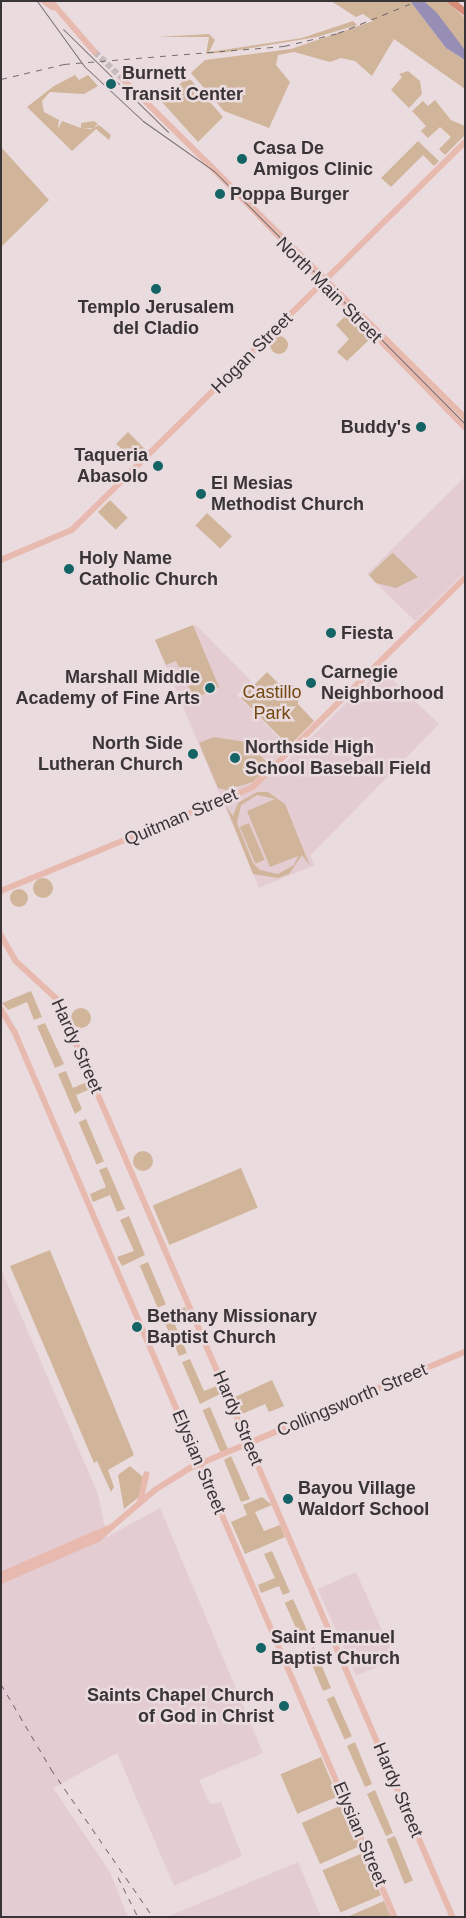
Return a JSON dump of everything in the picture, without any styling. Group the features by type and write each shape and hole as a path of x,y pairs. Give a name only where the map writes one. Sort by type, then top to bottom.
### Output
{"highway":[{"path":"451,1 465,12"}],"main road":[{"path":"44,1 52,4 95,52"},
{"name":"North Main Street","path":"124,79 327,278 465,418"},
{"name":"Hogan Street","path":"1,560 72,530 465,142"},
{"name":"North Main Street","path":"197,150 219,178 465,427"},
{"name":"Quitman Street","path":"1,891 253,787 465,578"},
{"name":"Hardy Street","path":"1,935 16,961 58,999 453,1917"},
{"name":"Elysian Street","path":"1,1009 15,1032 395,1917"},
{"name":"Collingsworth Street","path":"1,1581 89,1540 114,1526 139,1503 200,1464 465,1352"},
{"path":"139,1503 146,1475"},
{"name":"Collingsworth Street","path":"1,1575 89,1540"}],"shaded area":[{"path":"410,1 424,1 437,13 465,50 465,60 446,48"},
{"path":"465,477 465,572 415,621 367,574"},
{"path":"196,625 251,681 237,695 288,747 271,764 278,770 381,669 439,724 310,856 315,865 259,888 155,640"},
{"path":"1,1269 98,1494 107,1537 160,1508 263,1753 199,1780 210,1804 221,1802 242,1856 174,1886 117,1753 53,1788 110,1872 128,1917 1,1917"},
{"path":"356,1572 395,1659 356,1676 318,1589"},
{"path":"298,1862 321,1917 167,1917"}],"green space":[{"path":"331,1 410,1 446,48 465,60 465,89 394,39 372,76 355,61 341,58 330,62 294,52 278,55 276,65 290,82 269,128 224,111 191,73 205,60 291,49 373,21 363,14 356,17"},
{"path":"424,1 446,1 465,18 465,50"},
{"path":"353,21 357,25 317,37 206,54 209,37 156,37 209,34 215,40 209,52 302,38"},
{"path":"408,71 420,81 422,94 409,108 391,90 402,77 399,74"},
{"path":"75,75 79,80 88,75 98,86 84,94 50,92 42,101 44,112 59,120 58,129 62,121 81,128 81,123 94,121 98,124 93,128 99,125 111,135 109,140 96,129 72,151 27,107 54,86"},
{"path":"185,79 191,80 223,117 198,142 162,102"},
{"path":"435,100 451,120 465,126 465,135 445,155 439,149 451,137 440,127 428,138 421,131 426,126 412,111 423,101 428,106"},
{"path":"418,141 439,161 434,166 423,155 391,187 381,178"},
{"path":"1,147 49,200 1,247"},
{"path":"347,314 371,338 347,361 337,352 349,339 336,325"},
{"path":"279,336 287,341 288,345 283,353 279,354 271,349 270,345 275,337"},
{"path":"128,432 146,450 136,460 116,444"},
{"path":"110,500 128,518 116,530 98,512"},
{"path":"207,513 232,536 220,549 195,525"},
{"path":"392,553 418,577 396,588 376,583 369,575"},
{"path":"193,625 219,687 194,699 176,661 166,665 155,640"},
{"name":"Castillo Park","path":"267,672 280,685 294,685 287,692 292,697 299,691 298,704 314,721 289,746 241,698"},
{"name":"Northside High School Baseball Field","path":"214,737 246,742 270,765 253,782 226,790 218,788 199,743"},
{"path":"257,792 268,792 285,804 310,866 302,855 289,874 278,878 253,874 226,806 233,816 238,803","holes":["257,795 275,799 247,811 270,867 298,856 294,865 278,874 260,870 253,863 237,823 241,805"]},
{"path":"249,823 265,860 255,864 240,827"},
{"path":"43,878 50,881 53,888 50,895 43,898 36,895 33,888 36,881"},
{"path":"15,889 23,889 28,894 26,905 15,907 10,902 10,894"},
{"path":"31,991 42,1017 34,1020 27,1002 8,1010 2,1003"},
{"path":"81,1008 88,1011 91,1018 88,1025 81,1028 74,1025 71,1018 74,1011"},
{"path":"45,1023 64,1064 55,1068 37,1026"},
{"path":"66,1071 73,1088 89,1081 93,1088 76,1095 82,1109 75,1114 58,1074"},
{"path":"86,1119 104,1161 97,1164 79,1122"},
{"path":"143,1151 150,1154 153,1161 150,1168 143,1171 136,1168 133,1161 136,1154"},
{"path":"107,1167 125,1209 117,1212 110,1195 93,1202 90,1194 106,1187 99,1170"},
{"path":"241,1168 258,1208 169,1245 153,1206"},
{"path":"129,1216 145,1255 122,1266 117,1257 134,1251 120,1220"},
{"path":"50,1250 134,1455 108,1470 114,1487 111,1492 97,1461 94,1463 10,1266"},
{"path":"148,1262 166,1304 158,1308 140,1266"},
{"path":"185,1307 188,1313 173,1320 187,1353 179,1356 162,1316"},
{"path":"190,1359 204,1391 219,1385 222,1393 200,1404 182,1362"},
{"path":"272,1380 284,1406 269,1412 265,1404 242,1414 235,1397"},
{"path":"210,1407 228,1449 221,1452 203,1410"},
{"path":"231,1456 250,1499 241,1502 224,1460"},
{"path":"130,1466 143,1477 140,1496 124,1509 118,1475"},
{"path":"262,1497 272,1505 255,1512 264,1531 280,1525 285,1537 245,1554 231,1522 247,1515 243,1505"},
{"path":"272,1551 290,1592 283,1595 279,1586 261,1593 258,1585 275,1578 264,1554"},
{"path":"293,1599 311,1640 303,1644 285,1603"},
{"path":"314,1647 331,1688 323,1691 310,1660 294,1667 289,1657"},
{"path":"334,1696 352,1736 345,1739 327,1699"},
{"path":"355,1742 372,1784 365,1787 347,1746"},
{"path":"321,1757 338,1797 297,1814 280,1774"},
{"path":"375,1790 393,1833 386,1836 367,1794"},
{"path":"342,1805 360,1846 320,1864 302,1823"},
{"path":"395,1836 413,1881 405,1884 387,1839"},
{"path":"363,1853 381,1895 340,1913 322,1870"},
{"path":"384,1901 391,1917 347,1917"}],"tunnel":[{"path":"95,52 123,79"}],"tram line":[{"path":"37,1 84,66 143,121 214,171 465,424"},
{"path":"63,29 168,132"}],"railway":[{"path":"1,79 64,64 284,46 338,33 417,1"},
{"path":"1,1684 51,1769 153,1917"},
{"path":"118,1877 138,1917"}],"place":[{"name":"Burnett Transit Center","path":"111,84"},
{"name":"Casa De Amigos Clinic","path":"242,159"},
{"name":"Poppa Burger","path":"220,194"},
{"name":"Templo Jerusalem del Cladio","path":"156,289"},
{"name":"Buddy's","path":"421,427"},
{"name":"Taqueria Abasolo","path":"158,466"},
{"name":"El Mesias Methodist Church","path":"201,494"},
{"name":"Holy Name Catholic Church","path":"69,569"},
{"name":"Fiesta","path":"331,633"},
{"name":"Carnegie Neighborhood","path":"311,683"},
{"name":"Marshall Middle Academy of Fine Arts","path":"210,688"},
{"name":"North Side Lutheran Church","path":"193,754"},
{"name":"Northside High School Baseball Field","path":"235,758"},
{"name":"Bethany Missionary Baptist Church","path":"137,1327"},
{"name":"Bayou Village Waldorf School","path":"288,1499"},
{"name":"Saint Emanuel Baptist Church","path":"261,1648"},
{"name":"Saints Chapel Church of God in Christ","path":"284,1706"}]}
